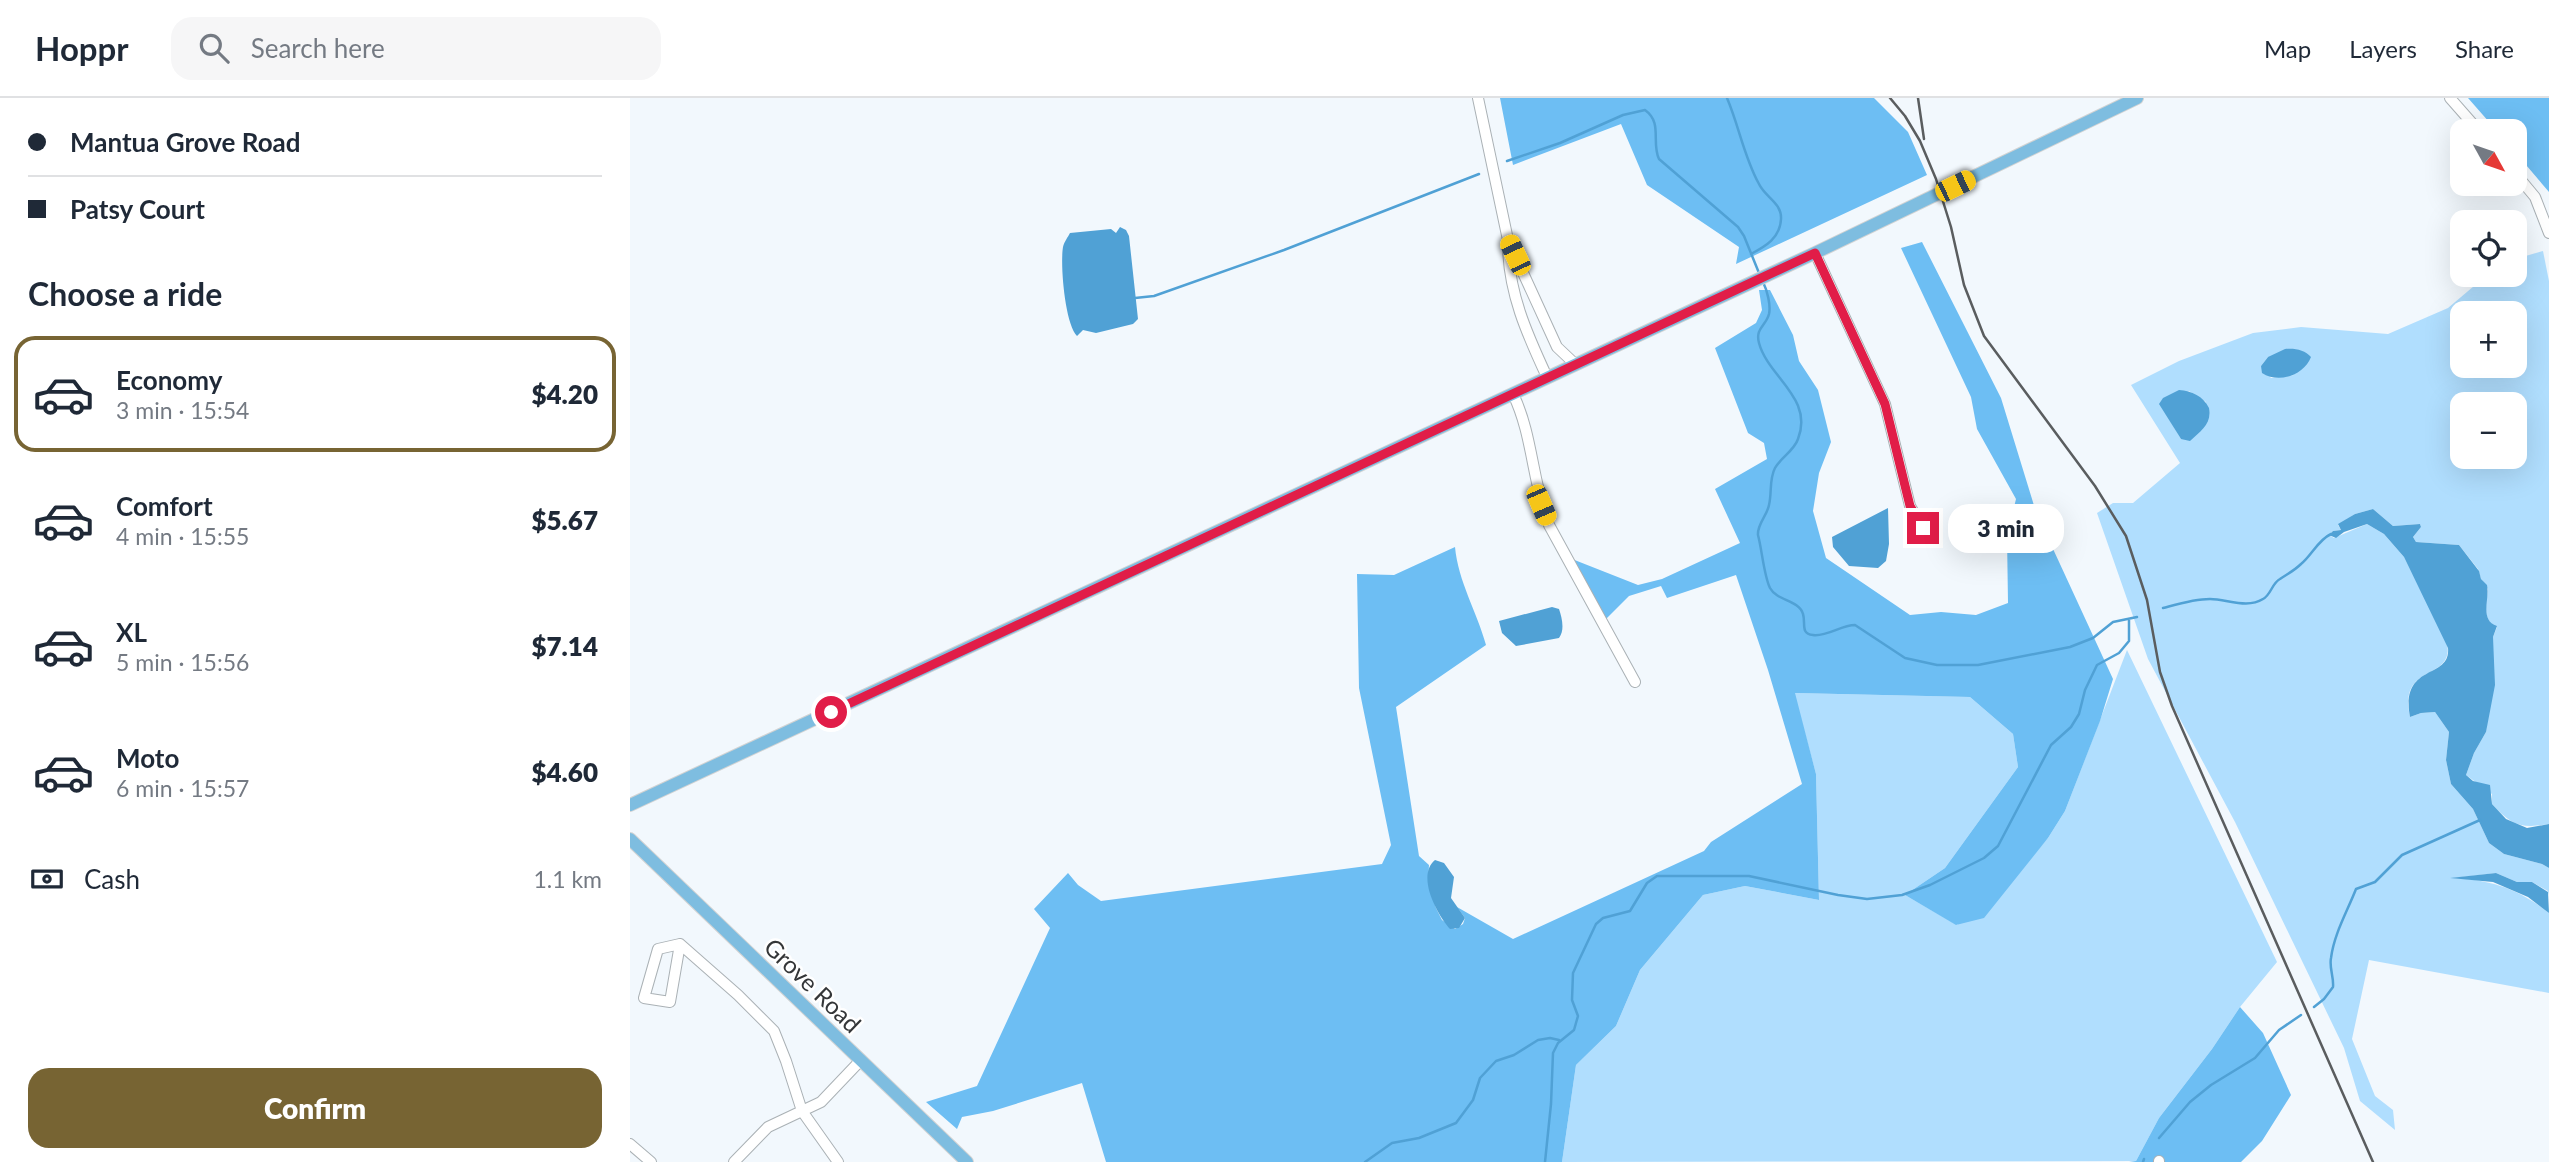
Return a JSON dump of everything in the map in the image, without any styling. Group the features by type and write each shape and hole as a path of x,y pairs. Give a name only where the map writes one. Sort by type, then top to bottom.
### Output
{"main road":[{"path":"630,805 1815,253 2137,98"},
{"name":"Grove Road","path":"630,839 967,1162"}],"street":[{"path":"1478,98 1508,240 1508,265 1517,307 1548,377"},
{"path":"2451,98 2469,119"},
{"path":"2527,187 2535,197 2549,233"},
{"path":"1508,240 1557,347 1575,364"},
{"path":"1815,253 1885,404 1910,506 1923,528"},
{"path":"1513,394 1521,410 1541,505 1549,525 1635,682"},
{"path":"680,944 670,1002 645,998 658,949 680,944"},
{"path":"680,944 774,1031 802,1111 838,1162"},
{"path":"734,1162 768,1127 821,1102 860,1061"},
{"path":"630,1144 651,1162"}],"shaded area":[{"path":"1500,98 1874,98 1908,132 1927,175 1736,264 1739,247 1647,185 1621,124 1513,165"},
{"path":"2468,98 2549,98 2549,192 2527,166 2527,119 2486,119"},
{"path":"1120,227 1126,230 1129,236 1138,319 1133,324 1096,333 1083,330 1077,336 1069,320 1064,294 1064,243 1070,233 1111,229 1116,233"},
{"path":"1922,242 2001,398 2036,512 2113,679 2100,721 2065,811 2048,838 1984,918 1956,925 1905,895 1945,868 2018,767 2013,734 1970,697 1795,693 1816,774 1819,900 1745,886 1703,895 1640,970 1616,1026 1576,1065 1562,1162 1106,1162 1082,1083 993,1111 962,1117 957,1129 926,1102 977,1086 1050,928 1034,909 1068,873 1078,885 1101,901 1382,864 1391,845 1359,688 1357,574 1394,575 1455,547 1460,572 1486,645 1396,707 1419,856 1429,865 1428,883 1436,908 1442,920 1455,929 1463,924 1465,918 1457,907 1513,939 1704,851 1711,842 1802,784 1736,575 1667,598 1661,586 1629,596 1605,620 1572,559 1638,585 1662,579 1740,543 1715,489 1767,459 1764,443 1748,433 1715,348 1756,323 1762,310 1759,290 1770,290 1793,335 1799,361 1818,390 1831,442 1819,473 1813,511 1826,558 1910,615 1941,612 1976,615 2008,603 2007,536 2016,499 1977,429 1971,397 1901,248"},
{"path":"2543,251 2549,281 2549,824 2531,826 2511,821 2492,804 2492,794 2466,775 2486,732 2493,637 2497,627 2487,616 2488,589 2478,569 2459,545 2416,542 2413,537 2421,527 2420,524 2393,526 2373,509 2355,514 2338,525 2341,530 2333,531 2329,535 2334,538 2367,524 2384,534 2404,557 2447,642 2447,655 2443,663 2412,687 2408,699 2410,717 2435,712 2449,732 2446,760 2451,784 2473,809 2489,843 2504,854 2549,868 2549,895 2548,891 2532,882 2517,882 2496,873 2454,878 2504,887 2549,913 2549,993 2369,960 2352,1039 2375,1096 2393,1110 2395,1130 2360,1101 2344,1048 2235,822 2148,659 2097,513 2113,503 2133,503 2180,463 2131,385 2179,361 2253,333 2301,327 2388,334 2450,306 2450,378 2527,378 2527,301 2456,301 2473,287 2527,287 2527,256","holes":["2268,357 2294,375 2271,378 2261,366","2189,391 2206,402 2181,439 2160,404"]},
{"path":"2285,349 2300,350 2311,357 2303,369 2290,376 2276,378 2262,373 2261,366 2268,357"},
{"path":"2179,390 2197,395 2209,408 2207,423 2190,441 2181,439 2159,404 2163,398"},
{"path":"1888,508 1889,544 1886,561 1878,568 1849,566 1833,547 1832,537"},
{"path":"2373,509 2393,526 2420,524 2421,527 2413,537 2416,542 2459,545 2487,585 2488,619 2497,626 2493,637 2495,685 2486,732 2466,775 2473,781 2490,785 2492,804 2506,819 2527,828 2549,824 2549,868 2504,854 2489,843 2473,809 2451,784 2446,760 2449,732 2435,712 2410,717 2409,700 2412,688 2418,679 2442,665 2447,658 2448,648 2404,557 2384,534 2367,524 2344,532 2336,538 2329,535 2333,531 2341,530 2338,524 2355,514"},
{"path":"1552,607 1559,609 1561,616 1559,638 1516,646 1502,633 1499,621"},
{"path":"2127,650 2277,962 2240,1007 2212,1049 2159,1118 2136,1161 1562,1162 1576,1065 1616,1026 1640,970 1703,895 1745,886 1819,900 1816,774 1794,693 1970,697 2013,734 2018,767 1945,868 1905,895 1957,925 2029,860 2048,838 2065,811"},
{"path":"1435,860 1444,863 1454,877 1451,898 1465,918 1459,928 1450,929 1430,895 1428,875"},
{"path":"2496,873 2517,882 2532,882 2548,892 2549,913 2528,897 2493,882 2450,878"},
{"path":"2240,1007 2263,1033 2291,1095 2262,1141 2241,1162 2129,1162 2136,1161 2159,1118 2212,1049"}],"waterway":[{"path":"1727,98 1754,174 1781,213 1780,226 1775,236 1751,254"},
{"path":"1507,161 1560,143 1623,115 1645,110 1654,121 1659,159 1738,227 1759,273"},
{"path":"1135,298 1154,296 1284,250 1479,174"},
{"path":"1763,282 1769,310 1768,318 1758,334 1759,343 1771,367 1795,400 1800,411 1801,424 1796,443 1773,472 1769,505 1758,535 1770,588 1778,596 1801,609 1806,633 1818,635 1855,625 1905,658 1937,665 1978,665 2070,647 2093,638 2113,622 2137,617"},
{"path":"2163,608 2204,599 2257,602 2266,597 2277,581 2305,560 2322,540 2331,534"},
{"path":"1545,1162 1553,1053 1558,1043 1574,1030 1578,1016 1572,1000 1573,973 1596,924 1603,918 1630,911 1647,883 1657,876 1749,876 1867,899 1902,895 1930,885 1984,858 1998,846 2051,745 2071,727 2079,714 2085,690 2097,665 2119,653 2129,641 2129,619"},
{"path":"2314,1007 2333,987 2333,949 2356,889 2375,882 2402,855 2480,820"},
{"path":"2159,1138 2190,1102 2211,1085 2255,1058 2279,1030 2301,1015"},
{"path":"1365,1162 1392,1143 1419,1138 1456,1123 1473,1100 1480,1078 1496,1061 1514,1055 1538,1040 1559,1040"}],"railway":[{"path":"1890,98 1920,141 1936,179 1951,227 1964,285 1984,336 2095,486 2126,536 2147,600 2160,672 2172,706 2373,1162"},
{"path":"1918,98 1924,139"}],"route":[{"path":"831,712 1815,253 1885,404 1910,506 1923,528"}]}
